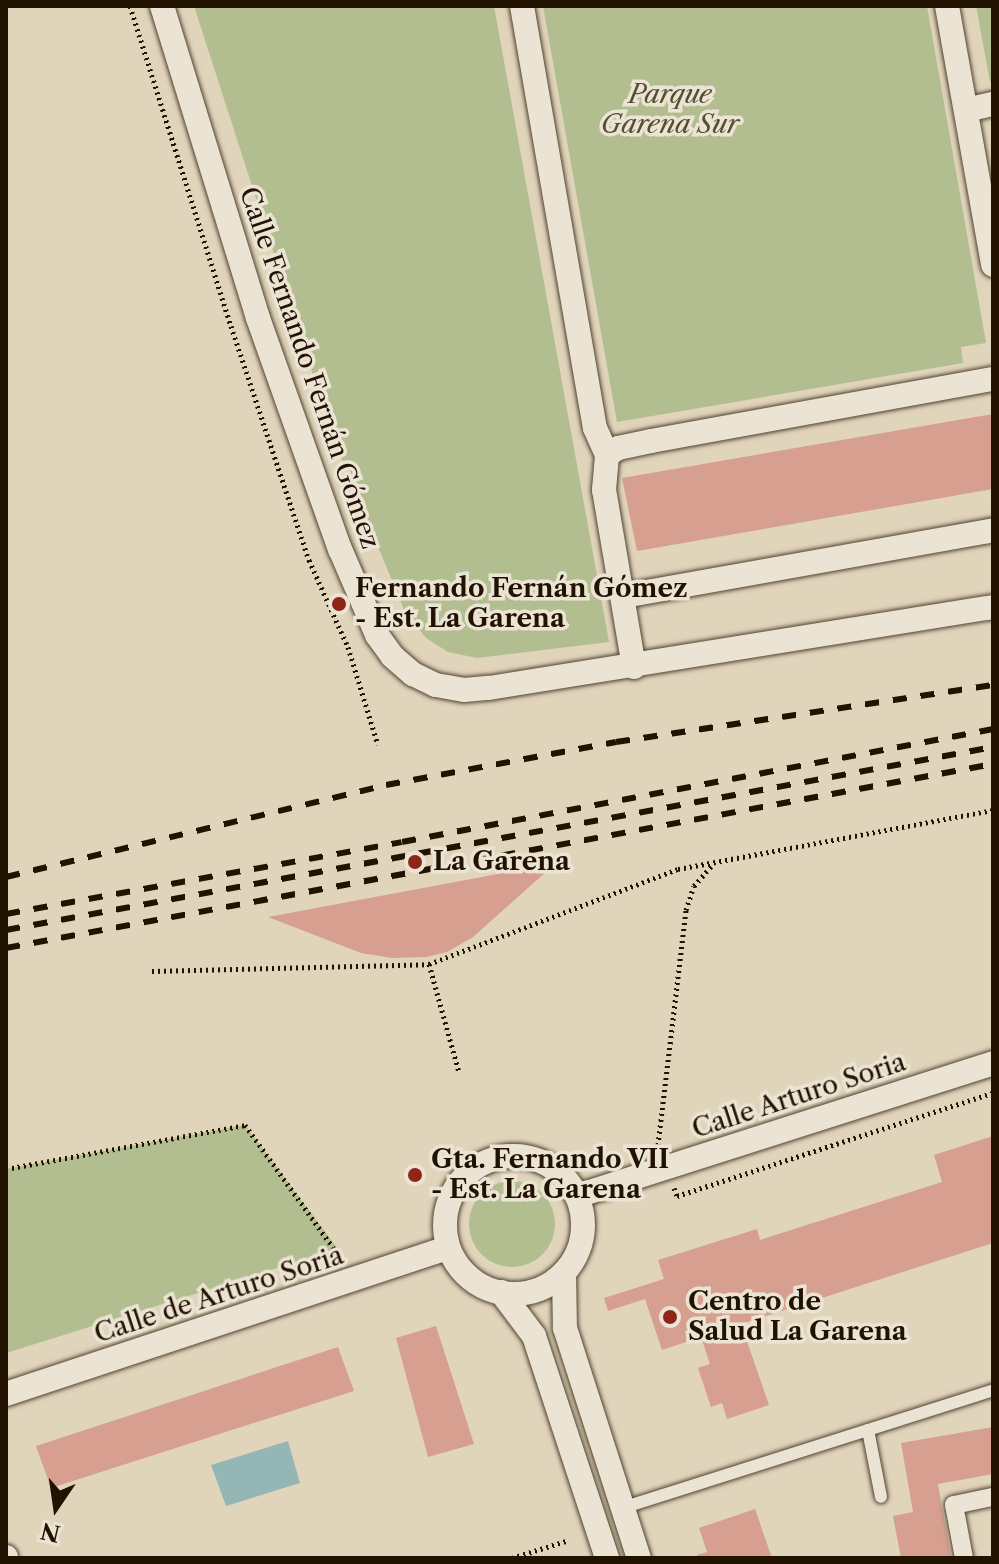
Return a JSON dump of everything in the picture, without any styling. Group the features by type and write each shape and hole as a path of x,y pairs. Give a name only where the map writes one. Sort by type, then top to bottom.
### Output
{"street":[{"name":"Calle Fernando Fernán Gómez","path":"162,6 263,333 340,549 377,635 392,656 424,679 464,690 634,667 993,607"},
{"path":"522,6 595,428 607,455 604,490 634,667"},
{"path":"947,6 993,265"},
{"path":"966,110 993,104"},
{"path":"607,455 618,448 651,441 993,379"},
{"path":"624,596 993,530"},
{"name":"Calle Arturo Soria","path":"577,1196 993,1063"},
{"path":"564,1273 534,1291 501,1292 473,1281 448,1248 445,1220 453,1192 464,1177 488,1161 516,1156 535,1159 552,1167 577,1196 583,1219 581,1242 564,1273 565,1328 639,1558"},
{"name":"Calle de Arturo Soria","path":"6,1394 448,1248"},
{"path":"501,1292 534,1336 607,1558"},
{"path":"964,1558 954,1505 993,1497"}],"lane":[{"path":"622,1508 993,1390"},
{"path":"868,1430 881,1497"}],"path":[{"path":"152,971 429,964 678,869 993,810"},
{"path":"712,864 694,886 686,910 658,1146 677,1196 993,1093"},
{"path":"429,964 459,1072"},
{"path":"6,1169 245,1125 339,1256"},
{"path":"512,1558 566,1541"}],"green space":[{"path":"194,6 494,6 609,642 477,658 448,652 426,638 405,612 335,443"},
{"name":"Parque Garena Sur","path":"543,6 927,6 986,343 961,347 963,363 617,422"},
{"path":"976,6 993,6 993,82 990,82"},
{"path":"245,1125 338,1249 6,1353 6,1169"},
{"path":"504,1181 520,1181 543,1193 552,1207 555,1224 552,1241 543,1255 520,1267 504,1267 488,1260 476,1248 469,1232 469,1216 476,1200 488,1188"}],"water":[{"path":"288,1441 300,1483 226,1506 211,1465"}],"building":[{"path":"993,414 993,489 637,551 622,478"},
{"name":"La Garena","path":"556,863 473,937 447,952 427,957 392,958 361,953 268,917"},
{"path":"993,1136 993,1243 741,1324 769,1405 727,1419 722,1403 711,1407 698,1368 710,1364 701,1337 662,1350 645,1299 608,1311 604,1298 664,1279 658,1260 757,1229 760,1240 942,1182 934,1155"},
{"path":"436,1326 474,1444 428,1457 396,1338"},
{"path":"338,1347 354,1391 51,1488 36,1446"},
{"path":"993,1427 993,1474 938,1484 951,1558 901,1558 893,1516 913,1512 901,1443"},
{"path":"755,1509 772,1558 697,1558 697,1555 707,1552 699,1528"}],"railway":[{"path":"6,877 386,785 616,742 993,685"},
{"path":"6,914 993,729"},
{"path":"6,930 993,747"},
{"path":"6,948 993,764"}],"place":[{"name":"Fernando Fernán Gómez - Est. La Garena","path":"339,604"},
{"name":"La Garena","path":"415,862"},
{"name":"Gta. Fernando VII - Est. La Garena","path":"415,1175"},
{"name":"Centro de Salud La Garena","path":"670,1317"}]}
